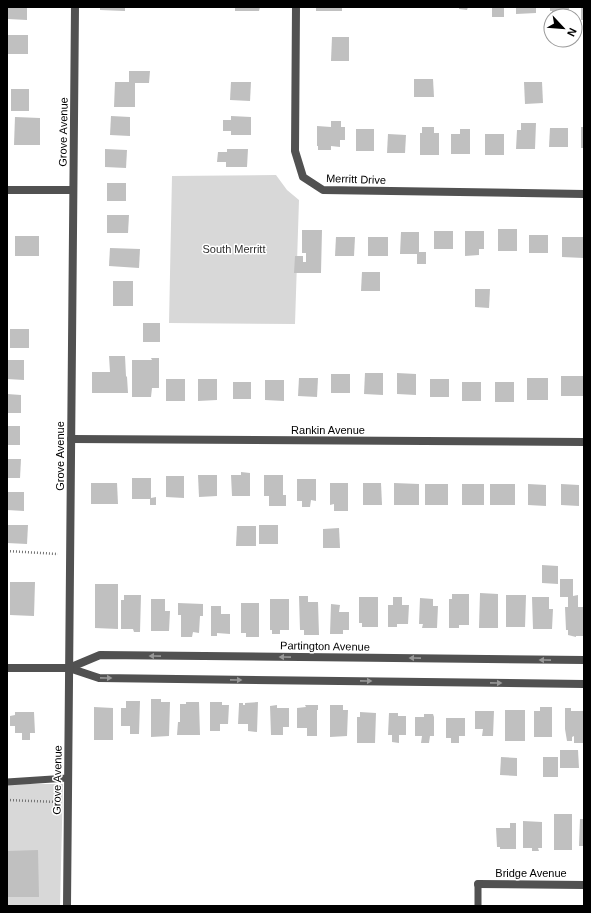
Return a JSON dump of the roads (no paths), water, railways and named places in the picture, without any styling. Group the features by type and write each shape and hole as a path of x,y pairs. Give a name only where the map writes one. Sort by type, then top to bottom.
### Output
{"street":[{"name":"Grove Avenue","path":"67,906 75,7"},
{"name":"Merritt Drive","path":"296,7 295,151 303,177 323,190 584,194"},
{"path":"7,190 73,190"},
{"name":"Rankin Avenue","path":"71,439 584,442"},
{"name":"Partington Avenue","path":"69,668 100,655 584,660"},
{"name":"Partington Avenue","path":"7,668 69,668 99,678 584,684"},
{"name":"Bridge Avenue","path":"478,884 584,884"}],"lane":[{"path":"7,782 68,778"},
{"path":"478,884 478,906"}],"park label":[{"name":"South Merritt","path":"234,249"}]}
